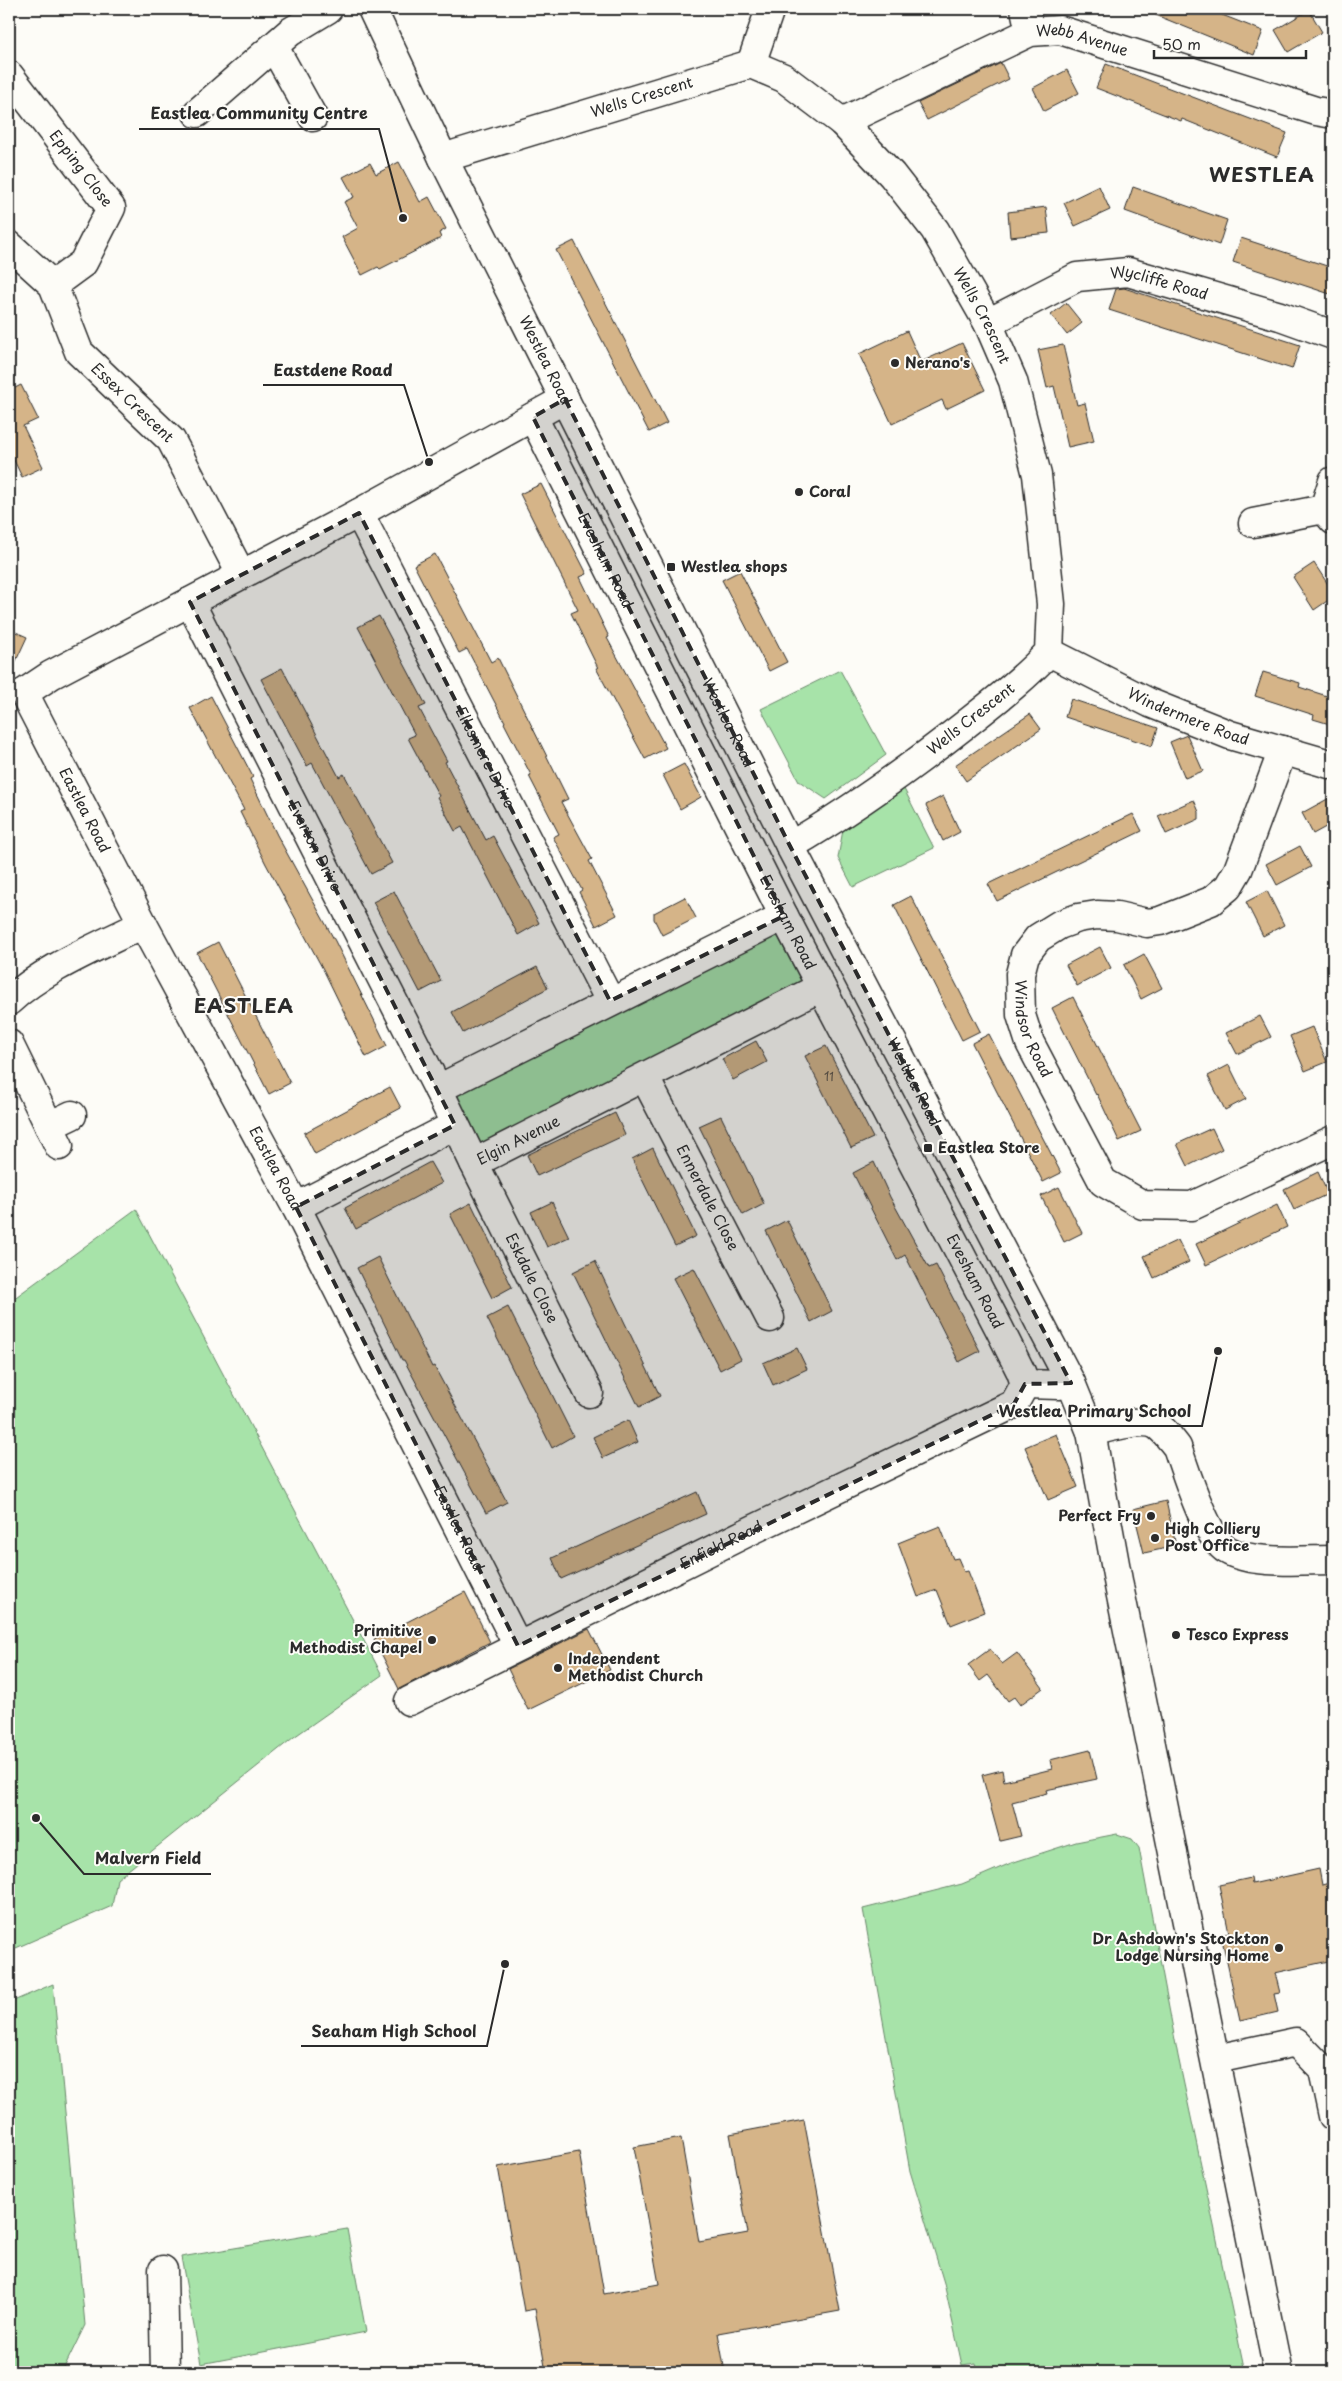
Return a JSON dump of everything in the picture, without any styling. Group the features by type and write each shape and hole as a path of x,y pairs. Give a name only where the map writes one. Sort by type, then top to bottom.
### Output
{"street":[{"path":"197,113 290,32 328,9"},
{"name":"Westlea Road","path":"372,9 564,399 790,846 1071,1383 1091,1432 1142,1703 1216,2059 1278,2372"},
{"path":"750,64 770,9"},
{"name":"Webb Avenue","path":"842,122 1027,20 1316,111 1333,114"},
{"path":"274,47 313,118"},
{"name":"Wells Crescent","path":"444,158 750,64 784,78 842,122 892,174 935,230 988,323 1013,381 1037,475 1051,604 1049,652 1030,673 939,745 846,812 790,846"},
{"name":"Epping Close","path":"9,74 111,208 84,263 53,285"},
{"name":"Essex Crescent","path":"9,245 53,285 79,352 171,440 242,574"},
{"name":"Wycliffe Road","path":"988,323 1077,277 1128,272 1280,316 1333,335"},
{"path":"16,690 51,675 359,513 564,399"},
{"name":"Evesham Road","path":"533,417 784,916 999,1328 1021,1372 1024,1384"},
{"path":"1253,522 1328,515 1333,482"},
{"name":"Ellesmere Drive","path":"359,513 610,1001"},
{"name":"Everton Drive","path":"190,602 438,1089"},
{"name":"Windermere Road","path":"1049,652 1150,703 1230,736 1333,765"},
{"name":"Eastlea Road","path":"16,690 296,1207 518,1646"},
{"name":"Windsor Road","path":"1283,750 1238,870 1228,887 1211,901 1160,921 1147,923 1117,916 1097,915 1078,918 1058,925 1038,938 1025,955 1020,974 1021,1015 1030,1043 1103,1182 1143,1206 1192,1206 1333,1140"},
{"path":"438,1089 610,1001 784,916"},
{"path":"9,1002 21,990 71,961 143,924"},
{"name":"Elgin Avenue","path":"438,1089 474,1163 645,1078 821,987"},
{"path":"9,1044 60,1129"},
{"name":"Ennerdale Close","path":"645,1078 770,1318"},
{"path":"296,1207 455,1125"},
{"name":"Eskdale Close","path":"474,1163 589,1392"},
{"path":"1024,1384 1059,1385 1071,1383"},
{"name":"Enfield Road","path":"409,1701 1014,1404 1024,1384"},
{"path":"1091,1432 1142,1423 1156,1425 1177,1447 1213,1538 1226,1550 1242,1556 1265,1559 1333,1560"},
{"path":"1216,2059 1296,2042 1323,2070 1333,2116"},
{"path":"163,2270 165,2372"}],"highlighted area":[{"path":"565,399 790,846 1071,1383 1025,1384 1014,1404 518,1646 296,1207 455,1125 190,602 359,513 610,1001 784,916 533,417"}],"green space":[{"path":"840,670 886,755 826,799 799,781 761,709"},
{"path":"903,787 934,848 853,887 838,858 844,824"},
{"path":"777,935 804,986 475,1150 448,1097"},
{"path":"136,1209 382,1675 294,1737 117,1879 112,1906 9,1951 9,1302"},
{"path":"1117,1834 1132,1839 1139,1848 1178,2056 1245,2372 978,2372 976,2363 962,2365 944,2283 910,2171 863,1909 962,1884 1011,1863 1076,1842"},
{"path":"53,1984 85,2325 62,2372 9,2372 9,2003"},
{"path":"347,2229 366,2332 201,2364 181,2257"}],"building":[{"path":"1141,9 1207,9 1263,31 1254,55"},
{"path":"1309,10 1322,32 1288,52 1275,30"},
{"path":"1001,63 1009,79 927,120 918,103"},
{"path":"1106,64 1287,133 1277,157 1182,119 1181,121 1096,88"},
{"path":"1067,70 1079,93 1044,111 1033,88"},
{"path":"399,162 420,202 429,197 446,229 439,233 441,238 380,269 378,267 362,275 342,237 358,228 344,202 354,197 343,177 370,163 376,174"},
{"path":"1099,186 1110,210 1075,226 1064,203"},
{"path":"1133,187 1227,220 1219,245 1125,211"},
{"path":"1046,207 1049,233 1010,237 1008,212"},
{"path":"1241,238 1333,268 1333,295 1233,262"},
{"path":"574,241 667,423 649,432 556,250"},
{"path":"1124,288 1300,345 1292,369 1109,310 1116,289"},
{"path":"1066,303 1082,323 1067,335 1051,315"},
{"path":"907,331 921,362 962,343 985,390 946,409 942,400 892,424 859,354"},
{"path":"1063,345 1077,405 1085,403 1094,441 1068,447 1054,386 1047,388 1038,350"},
{"path":"21,385 38,419 23,426 43,467 22,477 9,450 9,391"},
{"path":"541,484 587,574 580,577 609,637 607,638 666,748 645,759 596,668 598,668 571,613 578,610 520,494"},
{"path":"435,554 491,662 498,658 568,799 561,802 592,859 589,861 617,915 596,926 579,892 582,890 553,837 559,834 529,776 531,775 505,722 467,649 459,653 414,565"},
{"path":"1314,563 1333,592 1333,597 1314,610 1293,577"},
{"path":"740,571 787,662 769,671 722,580"},
{"path":"379,616 426,705 419,708 447,761 445,762 486,840 493,836 539,923 518,935 462,827 455,831 437,797 439,796 408,738 415,735 358,627"},
{"path":"9,629 27,637 9,676"},
{"path":"282,668 339,777 344,774 392,863 371,874 312,763 307,766 261,679"},
{"path":"1263,672 1300,683 1299,687 1333,698 1333,725 1313,719 1314,715 1255,696"},
{"path":"211,696 253,777 250,779 277,835 335,941 387,1046 366,1057 324,971 266,864 240,812 244,810 190,708"},
{"path":"1071,699 1158,728 1152,746 1065,717"},
{"path":"1030,714 1041,729 966,781 955,765"},
{"path":"1187,735 1203,771 1185,778 1170,742"},
{"path":"684,764 701,797 680,809 663,775"},
{"path":"943,796 960,832 943,841 926,805"},
{"path":"1333,796 1333,823 1313,834 1302,813"},
{"path":"1194,800 1199,812 1199,819 1166,834 1158,816"},
{"path":"1133,814 1142,831 997,901 988,884"},
{"path":"1300,846 1311,867 1277,885 1266,864"},
{"path":"394,891 441,981 420,992 373,902"},
{"path":"1267,891 1284,925 1263,936 1246,902"},
{"path":"911,896 980,1031 962,1040 894,905"},
{"path":"685,897 696,918 662,935 654,919 654,913"},
{"path":"218,942 290,1083 269,1094 197,953"},
{"path":"1100,947 1111,968 1077,986 1066,965"},
{"path":"1144,954 1162,988 1141,999 1124,965"},
{"path":"537,967 548,988 463,1033 452,1012"},
{"path":"1073,997 1141,1131 1119,1141 1052,1008"},
{"path":"1260,1016 1271,1037 1237,1054 1226,1033"},
{"path":"1312,1027 1327,1062 1305,1071 1290,1036"},
{"path":"989,1034 1061,1173 1043,1182 972,1043"},
{"path":"756,1041 767,1062 733,1080 722,1059"},
{"path":"826,1046 873,1138 851,1148 805,1056"},
{"path":"1229,1065 1246,1099 1225,1110 1208,1076"},
{"path":"390,1087 401,1108 315,1154 304,1133"},
{"path":"615,1113 625,1135 537,1176 527,1155"},
{"path":"721,1116 764,1204 743,1215 699,1126"},
{"path":"1212,1128 1222,1149 1188,1166 1177,1144"},
{"path":"653,1148 696,1236 675,1246 632,1159"},
{"path":"430,1162 442,1183 356,1229 345,1208"},
{"path":"874,1162 890,1197 929,1268 936,1265 980,1351 959,1362 905,1255 897,1260 853,1173"},
{"path":"1318,1172 1328,1194 1294,1210 1284,1189"},
{"path":"1059,1187 1082,1233 1064,1242 1041,1196"},
{"path":"552,1202 569,1237 547,1247 531,1212"},
{"path":"471,1203 512,1287 492,1298 450,1214"},
{"path":"1277,1205 1287,1227 1206,1265 1196,1244"},
{"path":"787,1220 832,1311 811,1322 766,1231"},
{"path":"1178,1240 1189,1262 1154,1278 1144,1256"},
{"path":"378,1257 432,1367 434,1366 507,1502 486,1513 404,1360 402,1360 357,1268"},
{"path":"595,1261 660,1396 639,1407 573,1272"},
{"path":"694,1268 741,1359 720,1370 673,1278"},
{"path":"508,1307 573,1436 552,1448 487,1318"},
{"path":"797,1348 807,1369 773,1385 763,1363"},
{"path":"628,1420 638,1442 603,1458 593,1437"},
{"path":"1056,1434 1078,1487 1048,1500 1025,1447"},
{"path":"697,1492 706,1514 561,1579 552,1558"},
{"path":"1166,1501 1176,1546 1144,1553 1133,1509"},
{"path":"940,1526 953,1559 958,1558 964,1572 968,1571 984,1612 951,1625 937,1590 918,1597 898,1543"},
{"name":"Primitive Methodist Chapel","path":"465,1592 490,1642 399,1689 374,1639"},
{"name":"Independent Methodist Church","path":"589,1629 610,1670 528,1710 508,1669"},
{"path":"990,1649 1002,1664 1017,1653 1043,1688 1020,1705 1014,1697 1008,1701 988,1675 980,1681 968,1665"},
{"path":"1090,1750 1097,1779 1046,1790 1047,1793 1012,1802 1021,1836 1000,1841 982,1775 1002,1770 1004,1781 1052,1769 1050,1760"},
{"name":"Dr Ashdown's Stockton Lodge Nursing Home","path":"1319,1869 1322,1885 1329,1883 1333,1903 1333,1960 1275,1973 1280,1993 1274,1994 1278,2012 1240,2021 1221,1935 1229,1933 1219,1885 1251,1878 1252,1884"},
{"path":"804,2120 840,2311 718,2333 725,2372 546,2372 535,2309 524,2311 498,2167 579,2152 604,2294 659,2284 634,2147 681,2138 699,2242 748,2233 730,2134"}],"place":[{"name":"Eastlea Community Centre","path":"403,218"},
{"name":"Nerano's","path":"895,363"},
{"name":"Eastdene Road","path":"429,462"},
{"name":"Coral","path":"799,492"},
{"name":"Westlea shops","path":"671,567"},
{"name":"Eastlea Store","path":"928,1148"},
{"name":"Westlea Primary School","path":"1218,1351"},
{"name":"Perfect Fry","path":"1151,1516"},
{"name":"High Colliery Post Office","path":"1155,1538"},
{"name":"Tesco Express","path":"1176,1635"},
{"name":"Primitive Methodist Chapel","path":"432,1640"},
{"name":"Independent Methodist Church","path":"558,1668"},
{"name":"Malvern Field","path":"36,1818"},
{"name":"Dr Ashdown's Stockton Lodge Nursing Home","path":"1279,1948"},
{"name":"Seaham High School","path":"505,1964"}],"district":[{"name":"WESTLEA","path":"1262,175"},
{"name":"EASTLEA","path":"244,1006"}]}
